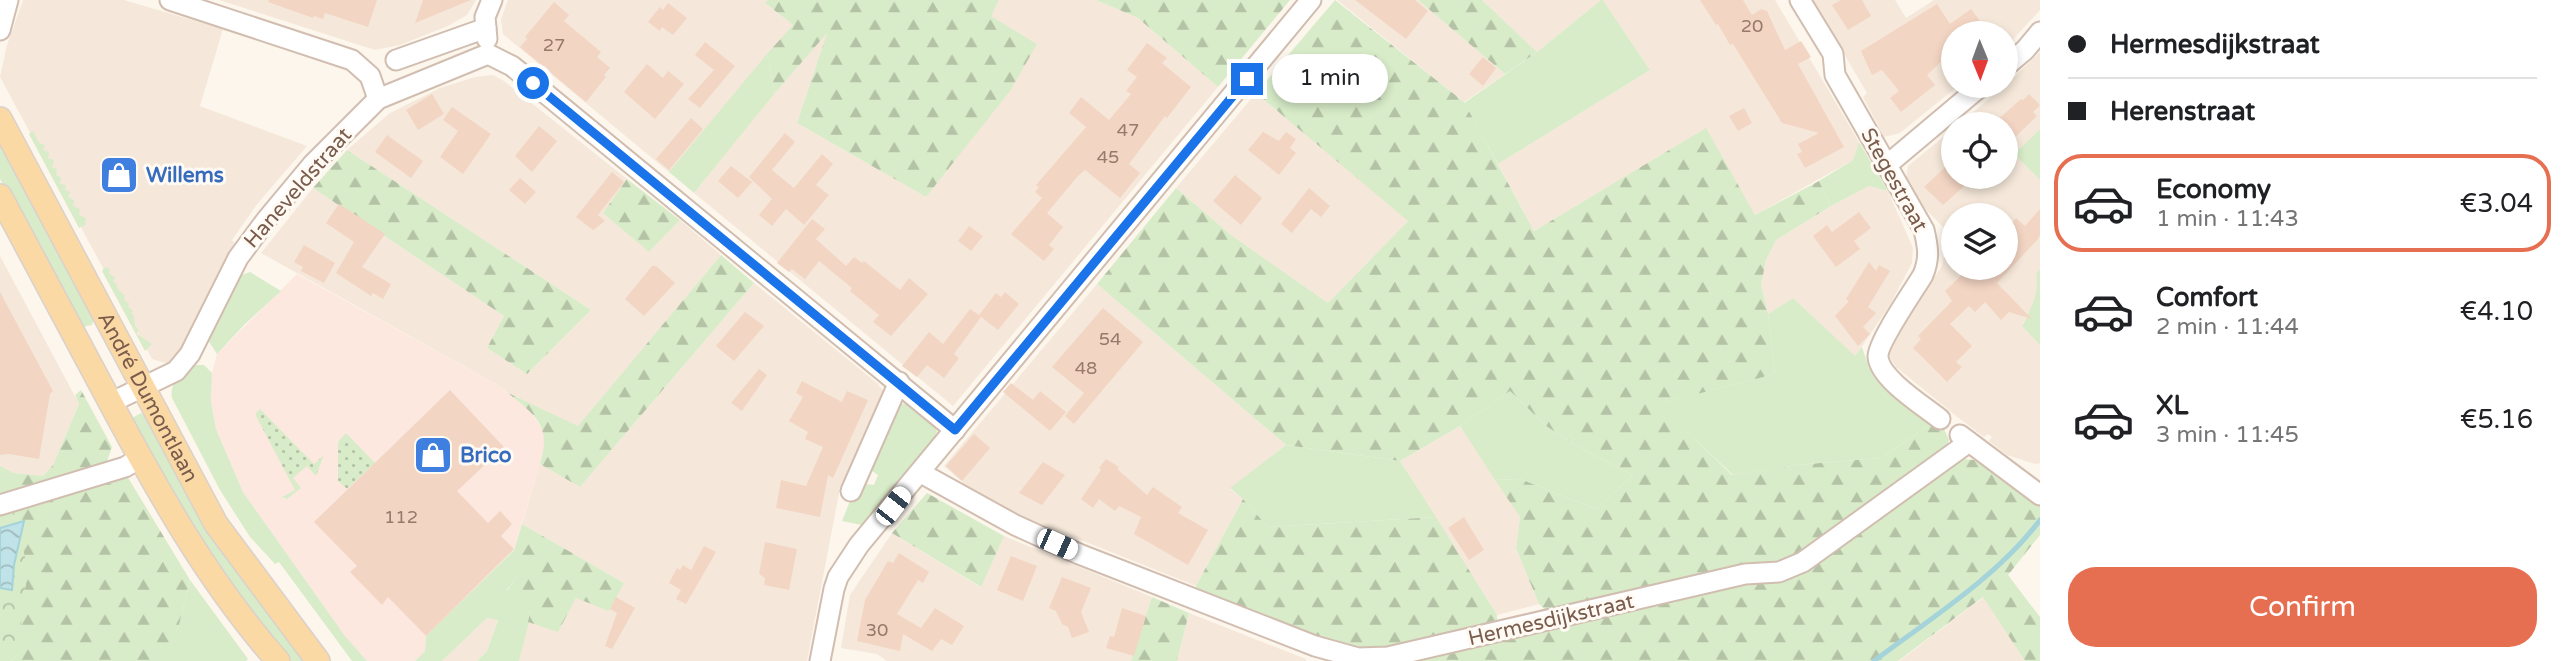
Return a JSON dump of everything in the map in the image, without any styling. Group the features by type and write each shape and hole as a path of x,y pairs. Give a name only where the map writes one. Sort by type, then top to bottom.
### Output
{"main road":[{"name":"André Dumontlaan","path":"0,119 216,524 318,661"},
{"name":"André Dumontlaan","path":"0,196 140,458 203,565 272,656"}],"street":[{"path":"0,30 8,0"},
{"path":"170,0 352,60 370,76 378,99"},
{"path":"492,0 485,17 488,54 512,66 955,430"},
{"path":"820,661 838,577 859,545 1311,0"},
{"name":"Stegestraat","path":"1800,0 1833,54 1835,75 1924,230 1929,250 1923,275 1881,343 1878,358 1886,373 1899,387 1940,419"},
{"path":"396,60 486,29"},
{"path":"2018,56 2040,32"},
{"name":"Haneveldstraat","path":"110,403 176,371 190,354 238,258 312,165 378,99 488,54"},
{"path":"1887,165 1967,98"},
{"path":"851,491 866,475 899,382"},
{"name":"Hermesdijkstraat","path":"920,472 1015,525 1079,554 1315,646 1358,658 1388,657 1745,574 1779,572 1803,562 1964,438 2040,495"},
{"path":"0,505 125,467 140,458"}],"shaded area":[{"path":"23,0 124,0 223,29 200,106 307,146 258,203 232,240 238,247 181,358 169,364 152,359 0,77 7,45"},
{"path":"219,0 476,0 467,15 448,26 400,45 375,50"},
{"path":"508,0 768,0 766,4 793,25 670,173 503,34 501,19"},
{"path":"999,0 1096,0 1138,18 1218,87 953,406 694,193 828,30 797,123 926,197 1037,44 990,16"},
{"path":"1337,0 1418,0 1505,74 1464,102"},
{"path":"1482,0 1601,0 1537,52"},
{"path":"1603,0 1775,0 1859,142 1853,160 1755,215 1705,129 1534,231 1498,164 1650,70"},
{"path":"1812,0 1895,0 1906,18 1934,0 2040,0 2040,10 2018,34 2018,21 1941,21 1941,98 1943,98 1900,133 1884,137 1863,97 1867,93"},
{"path":"2040,52 2040,129 2018,150 2018,112 1973,112 1990,98 2018,98 2018,73"},
{"path":"493,75 627,179 604,213 649,252 680,220 721,255 578,427 508,393 261,253 313,188 504,316 487,348 527,374 591,310 347,150 390,113 440,88 475,77"},
{"path":"1256,93 1409,220 1328,303 1231,235 1176,188"},
{"path":"1941,139 1941,189 2018,189 2018,158 2040,180 2040,269 2036,273 2039,282 2032,308 2022,325 2040,345 2040,463 2035,464 2007,455 1989,441 1992,437 1988,434 1984,437 1960,419 1896,367 1888,355 1894,338 1941,268 1941,280 2018,280 2018,203 1941,203 1941,225 1926,210 1906,179 1908,166"},
{"path":"1869,186 1888,191 1913,248 1912,263 1891,303 1855,357 1793,298 1768,314 1761,285 1766,260 1776,240"},
{"path":"0,256 79,404 53,465 43,476 14,473 0,466"},
{"path":"297,274 496,384 529,410 543,430 546,446 514,549 426,636 425,651 415,661 367,661 345,636 243,492 216,429 211,402 212,373 217,354"},
{"path":"754,283 878,384 883,391 840,488 807,661 519,661 528,622 558,631 576,598 624,583 522,524 540,464 580,487"},
{"path":"1097,284 1286,445 1230,489 1243,499 1196,586 995,504 967,486 944,466"},
{"path":"1460,426 1520,517 1516,548 1539,604 1497,615 1400,461"},
{"path":"892,533 980,587 1004,536 1152,597 1131,661 887,661 877,654 841,648 850,595"},
{"path":"1984,597 2025,661 1899,661"},
{"path":"1189,613 1306,659 1306,661 1177,661"},
{"path":"487,618 498,619 487,651 477,661 442,661"}],"green space":[{"path":"768,0 999,0 991,16 1037,44 1010,91 926,197 797,123 827,33 775,93 767,54 793,25 765,3"},
{"path":"1096,0 1290,0 1218,87 1138,18"},
{"path":"1335,0 1464,102 1534,231 1706,128 1755,215 1819,181 1831,206 1776,240 1766,260 1761,285 1768,314 1775,374 1658,404 1732,475 1797,465 1881,458 1932,423 1944,429 1949,440 1945,451 1802,558 1550,614 1539,604 1516,548 1520,517 1495,480 1520,479 1596,509 1633,475 1587,452 1546,426 1510,391 1460,426 1400,461 1286,445 1097,284 1176,188 1231,235 1328,303 1408,221 1256,93"},
{"path":"1418,0 1482,0 1537,52 1505,74"},
{"path":"1601,0 1650,70 1498,164 1464,103 1537,52"},
{"path":"767,54 775,93 694,193 669,172"},
{"path":"2040,129 2040,180 2018,158 2018,150"},
{"path":"33,131 39,143 45,145 43,150 49,152 48,158 54,160 52,167 57,169 56,176 61,177 60,184 66,185 65,190 70,192 68,197 74,200 73,206 80,209 79,215 86,218 85,225 79,228 29,134"},
{"path":"0,141 94,318 92,325 83,327 76,323 0,179"},
{"path":"1859,142 1888,191 1869,186 1831,206 1819,181 1853,160"},
{"path":"347,150 591,310 527,374 487,348 504,316 313,188"},
{"path":"627,179 680,220 649,252 603,213"},
{"path":"721,255 754,283 580,487 540,464 543,431 534,416 508,393 578,426"},
{"path":"105,267 110,269 109,273 115,278 113,281 133,311 131,313 138,329 137,334 152,344 145,351 102,271"},
{"path":"2040,269 2040,345 2022,326 2034,300 2036,273"},
{"path":"250,272 281,291 217,354 208,340 239,276"},
{"path":"1793,298 1855,356 1862,347 1869,368 1932,423 1881,458 1797,465 1733,475 1657,404 1775,374 1768,314"},
{"path":"195,365 204,365 212,373 211,402 216,429 243,492 345,636 367,661 352,661 279,562 275,564 250,537 220,490 172,398 175,382"},
{"path":"81,390 112,447 105,467 0,501 0,466 14,473 43,476 53,465 79,404 75,395"},
{"path":"1510,391 1546,426 1587,452 1633,475 1596,509 1520,479 1495,480 1460,426"},
{"path":"906,403 924,414 937,432 862,525 842,521 852,496 864,484 874,485 878,475 872,471 871,464 898,405"},
{"path":"260,409 314,464 324,455 316,476 307,466 293,478 301,488 287,499 282,497 295,490 256,416"},
{"path":"141,413 307,661 288,661 201,542 134,425 132,418"},
{"path":"346,433 375,463 347,489 338,481 338,442"},
{"path":"1286,445 1400,461 1436,517 1268,527 1230,488"},
{"path":"1963,459 1984,461 2040,506 2040,535 2008,575 2040,617 2040,661 2025,661 1983,597 1898,661 1399,661 1735,582 1794,578"},
{"path":"127,476 190,580 179,625 165,659 11,661 17,655 13,509"},
{"path":"927,493 1004,536 981,587 892,533"},
{"path":"1243,499 1268,527 1436,517 1497,615 1497,626 1371,653 1340,649 1198,594 1196,586"},
{"path":"13,509 28,569 17,655 11,661 0,661 0,512"},
{"path":"522,524 624,583 609,611 576,598 558,632 528,622 530,613 507,591 525,565 514,550"},
{"path":"514,550 526,565 507,590 531,614 519,661 477,661 487,651 498,620 487,618 442,661 415,661 425,651 426,636"},
{"path":"190,580 248,659 246,661 163,661 179,625"},
{"path":"1152,597 1189,613 1177,661 1131,661"}],"water":[{"path":"24,521 14,565 12,590 0,588 0,528"}],"building":[{"path":"377,0 368,27 325,13 323,19 313,18 268,2"},
{"path":"423,0 471,0 415,23"},
{"path":"1355,0 1415,0 1428,11 1406,39"},
{"path":"1700,0 1743,0 1752,15 1761,9 1767,11 1785,50 1801,41 1811,57 1798,64 1844,147 1805,168 1797,154 1802,152 1798,144 1819,133 1782,123 1733,44 1730,45"},
{"path":"1841,0 1862,0 1871,16 1848,30 1832,5"},
{"path":"554,2 569,15 564,21 601,52 597,57 610,68 586,102 520,47"},
{"path":"668,3 687,18 673,35 662,27 660,31 648,22 660,7 663,10"},
{"path":"1937,4 1948,21 1941,21 1941,62 1927,75 1935,85 1901,112 1890,98 1899,91 1882,70 1872,75 1861,51"},
{"path":"1971,9 1980,21 1954,21"},
{"path":"705,42 735,66 700,108 688,99 714,70 695,55"},
{"path":"1147,43 1167,58 1162,63 1191,87 1129,164 1140,173 1120,198 1085,170 1077,177 1047,213 1063,227 1049,245 1054,249 1044,261 1011,234 1042,198 1035,192 1039,187 1036,185 1086,127 1069,113 1081,97 1109,120 1131,94 1126,91 1137,77 1127,70"},
{"path":"1483,57 1496,68 1483,86 1469,74"},
{"path":"647,64 663,78 668,71 684,84 655,119 624,92"},
{"path":"432,94 444,114 418,130 406,110"},
{"path":"2029,94 2040,105 2033,112 2037,116 2018,134 2018,112 2006,112"},
{"path":"452,107 491,134 463,174 440,157 458,131 443,120"},
{"path":"1744,108 1752,123 1738,131 1729,116"},
{"path":"691,118 703,129 669,170 656,159"},
{"path":"539,126 557,141 532,172 515,156"},
{"path":"1263,132 1279,141 1286,132 1296,139 1290,148 1296,153 1279,175 1248,150"},
{"path":"785,133 795,142 772,170 794,188 822,154 833,164 816,185 829,195 804,225 786,209 772,226 759,215 772,199 749,177"},
{"path":"387,135 423,161 411,178 375,152"},
{"path":"731,166 752,182 738,198 718,181"},
{"path":"1941,171 1941,189 1961,189 1945,203 1941,203 1924,187"},
{"path":"612,172 624,182 598,215 605,221 593,230 576,217"},
{"path":"1235,175 1262,198 1241,225 1213,201"},
{"path":"520,178 536,192 525,204 509,190"},
{"path":"1309,188 1330,206 1321,217 1311,209 1292,233 1281,224"},
{"path":"339,204 385,234 362,267 391,284 383,299 373,293 371,296 336,273 354,242 326,223"},
{"path":"2040,209 2040,235 2018,260 2018,220 2025,226"},
{"path":"1859,212 1871,228 1854,241 1860,249 1836,267 1813,236 1827,225 1832,232"},
{"path":"812,219 825,229 816,239 846,266 854,257 862,263 864,261 900,290 909,278 928,294 891,336 873,322 879,315 819,261 805,279 792,269 789,272 777,263"},
{"path":"969,226 983,236 971,251 958,241"},
{"path":"304,245 335,263 324,283 301,271 303,267 294,262"},
{"path":"1869,262 1876,271 1879,265 1890,271 1868,307 1876,313 1863,327 1870,334 1858,346 1835,316 1849,301 1846,299"},
{"path":"652,266 656,266 675,283 644,316 625,299"},
{"path":"1956,280 2000,280 1997,283 2032,319 2009,312 2001,320 1985,302 1975,312 1969,306 1950,324 1972,346 1956,362 1962,367 1947,382 1913,348 1921,339 1918,336 1952,301 1945,291"},
{"path":"0,292 53,391 50,394 39,459 0,455"},
{"path":"1005,292 1019,304 998,330 981,317 954,354 959,358 944,378 927,365 917,377 902,366 929,332 943,344 970,309 979,315 996,293 1001,297"},
{"path":"1103,308 1143,342 1074,424 1065,416 1084,393 1052,367"},
{"path":"745,312 764,326 734,361 716,346"},
{"path":"759,369 767,375 742,411 731,403"},
{"path":"802,381 842,402 847,391 868,400 833,478 828,475 820,517 776,508 781,480 806,486 823,447 805,439 808,432 789,421 803,397 796,393"},
{"path":"1011,383 1033,400 1040,391 1066,412 1050,431 1003,392"},
{"path":"450,390 504,447 457,491 488,523 500,511 512,524 501,536 514,549 426,636 388,597 382,605 350,572 357,566 314,522"},
{"path":"974,434 990,448 962,481 946,466"},
{"path":"1106,459 1119,467 1117,469 1147,495 1153,487 1182,507 1178,513 1208,530 1188,565 1134,534 1141,517 1119,506 1115,511 1099,499 1093,508 1081,499"},
{"path":"1043,462 1065,475 1042,505 1019,493"},
{"path":"1464,517 1484,550 1469,560 1448,528"},
{"path":"765,542 797,549 789,590 764,585 765,578 759,574"},
{"path":"704,546 716,552 686,604 676,599 681,590 669,583 677,568 680,570 683,565 691,570"},
{"path":"899,553 929,572 923,583 918,580 897,614 921,628 935,608 964,626 952,645 941,639 932,651 903,634 900,651 857,641 865,600 888,561 893,563"},
{"path":"1011,556 1037,566 1023,601 997,590"},
{"path":"1062,577 1091,588 1081,612 1089,632 1072,638 1068,627 1062,624 1056,611 1049,608"},
{"path":"616,597 635,608 612,649 605,646 617,613 610,609"},
{"path":"1122,608 1146,616 1134,656 1106,648 1110,636 1114,637"}],"waterway":[{"path":"1874,661 1984,578 2040,520"}],"place":[{"name":"Willems","path":"119,175"},
{"name":"Brico","path":"433,455"}],"route":[{"path":"533,83 955,430 1247,79"}]}
